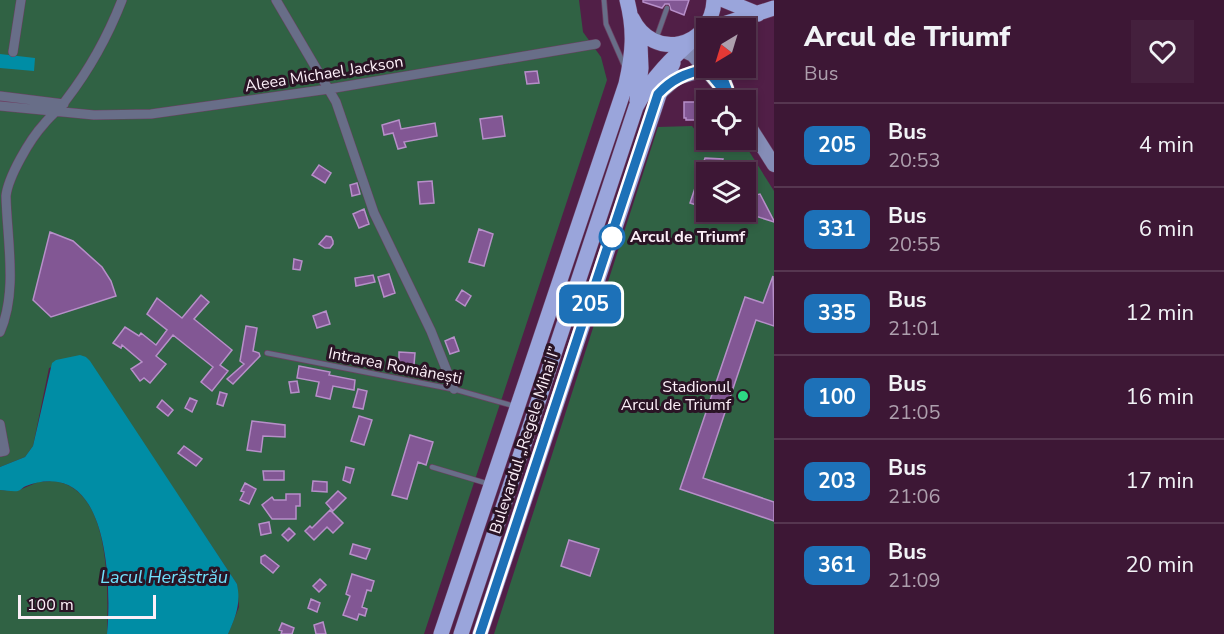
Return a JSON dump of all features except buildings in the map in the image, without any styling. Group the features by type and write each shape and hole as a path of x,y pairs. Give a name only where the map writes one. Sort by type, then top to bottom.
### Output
{"main road":[{"path":"710,18 714,0"},
{"path":"724,0 746,14 774,8"},
{"name":"Bulevardul „Regele Mihai I”","path":"441,634 626,84 633,45 631,10"},
{"name":"Bulevardul „Regele Mihai I”","path":"461,634 636,107 641,68 631,10"},
{"path":"631,10 671,47 696,57"},
{"name":"Bulevardul „Regele Mihai I”","path":"636,107 671,47 696,36"},
{"name":"Bulevardul „Regele Mihai I”","path":"480,634 658,94 671,47"},
{"path":"658,94 677,78 696,73"},
{"path":"756,137 774,165"}],"street":[{"path":"13,52 21,0"},
{"path":"0,332 6,315 10,283 6,189 15,169 43,125 64,104 82,78 102,44 122,0"},
{"path":"276,0 336,102 374,213 431,331 454,389"},
{"name":"Aleea Michael Jackson","path":"0,106 94,116 151,114 329,89 596,44"},
{"path":"0,96 64,104"},
{"path":"0,424 4,451 0,452"}],"lane":[{"path":"604,0 606,24 622,57 626,84"},
{"path":"667,8 671,47"},
{"name":"Intrarea Românești","path":"267,353 454,389 518,408"},
{"path":"432,467 491,485"}],"green space":[{"path":"0,0 579,0 583,32 601,57 607,80 424,634 228,634 239,607 237,584 86,357 49,368 33,446 25,457 0,467"},
{"path":"692,126 696,131 696,150 748,150 756,162 696,162 696,222 756,222 756,162 774,191 774,634 494,634 658,127"},
{"path":"53,481 72,487 86,501 96,520 106,568 107,634 0,634 0,490 17,491 38,482"}],"water":[{"path":"0,54 35,58 34,71 0,68"},
{"name":"Lacul Herăstrău","path":"80,355 90,361 237,584 237,609 228,634 107,634 107,571 97,523 88,504 75,489 58,482 38,482 18,491 0,490 0,467 25,457 33,446 52,363"}],"bus line":[{"name":"205","path":"480,634 658,94 677,78 696,72"},
{"name":"205","path":"714,78 731,99 723,78"}],"place":[{"name":"Arcul de Triumf","path":"612,237"},
{"name":"Stadionul Arcul de Triumf","path":"743,396"}]}
